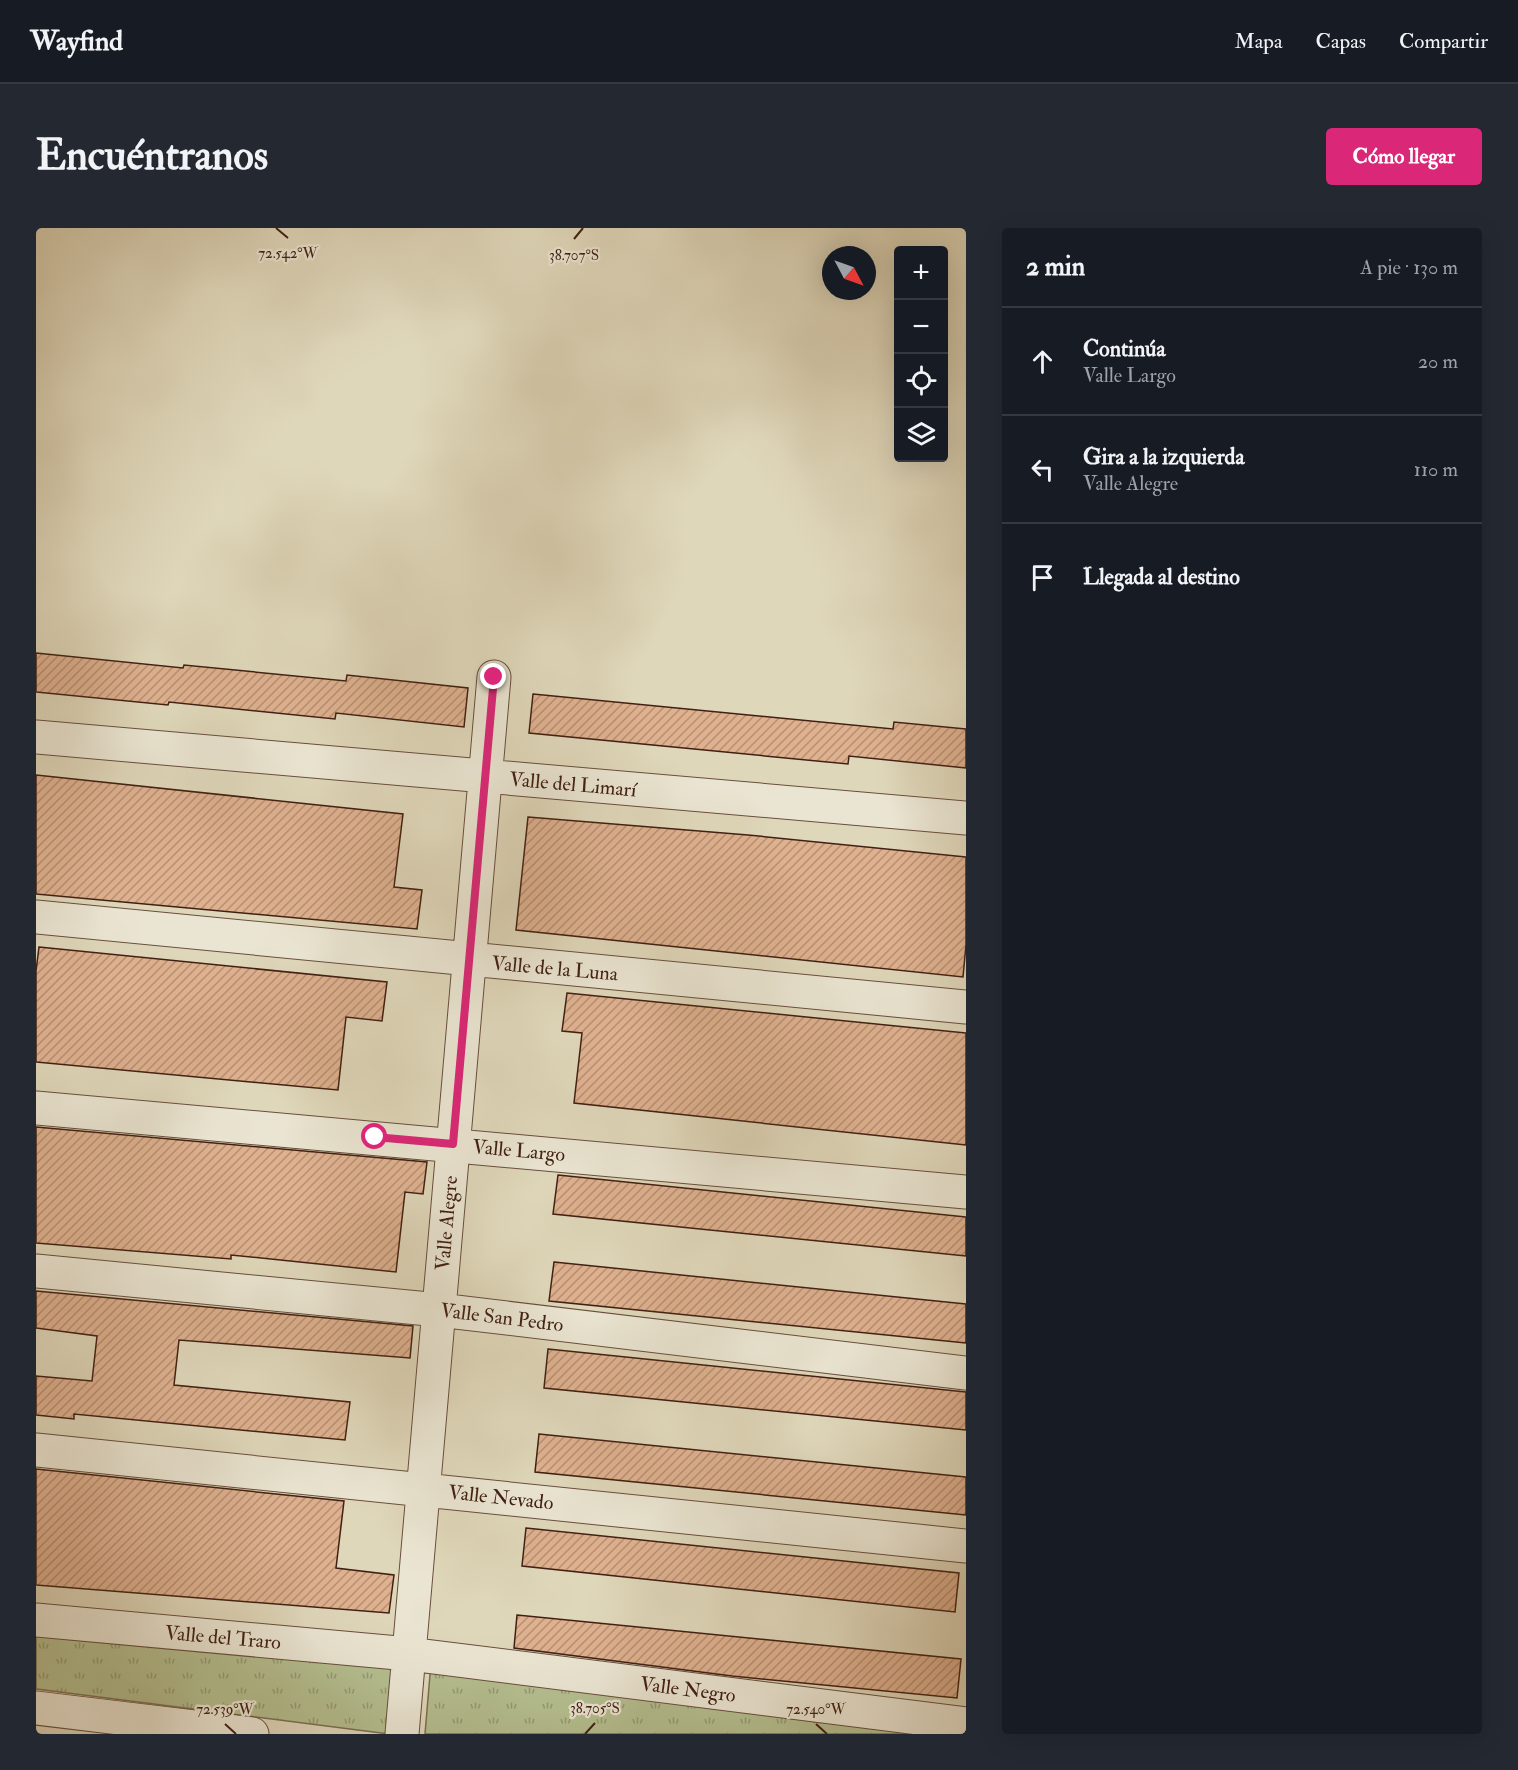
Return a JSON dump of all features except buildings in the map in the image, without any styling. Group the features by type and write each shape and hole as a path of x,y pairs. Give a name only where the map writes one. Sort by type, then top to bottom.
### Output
{"street":[{"name":"Valle Alegre","path":"402,1734 494,677"},
{"name":"Valle del Limarí","path":"36,737 966,818"},
{"name":"Valle de la Luna","path":"36,917 966,1007"},
{"name":"Valle Largo","path":"36,1108 966,1192"},
{"name":"Valle San Pedro","path":"36,1271 439,1310 966,1373"},
{"name":"Valle Nevado","path":"36,1450 966,1546"},
{"name":"Valle del Traro","path":"36,1620 409,1653"},
{"name":"Valle Negro","path":"409,1653 966,1724"},
{"path":"36,1708 252,1734"}],"green space":[{"path":"36,1629 409,1665 389,1734 36,1689"},
{"path":"431,1663 966,1734 425,1734"}],"route":[{"path":"375,1137 453,1144 494,677"}]}
